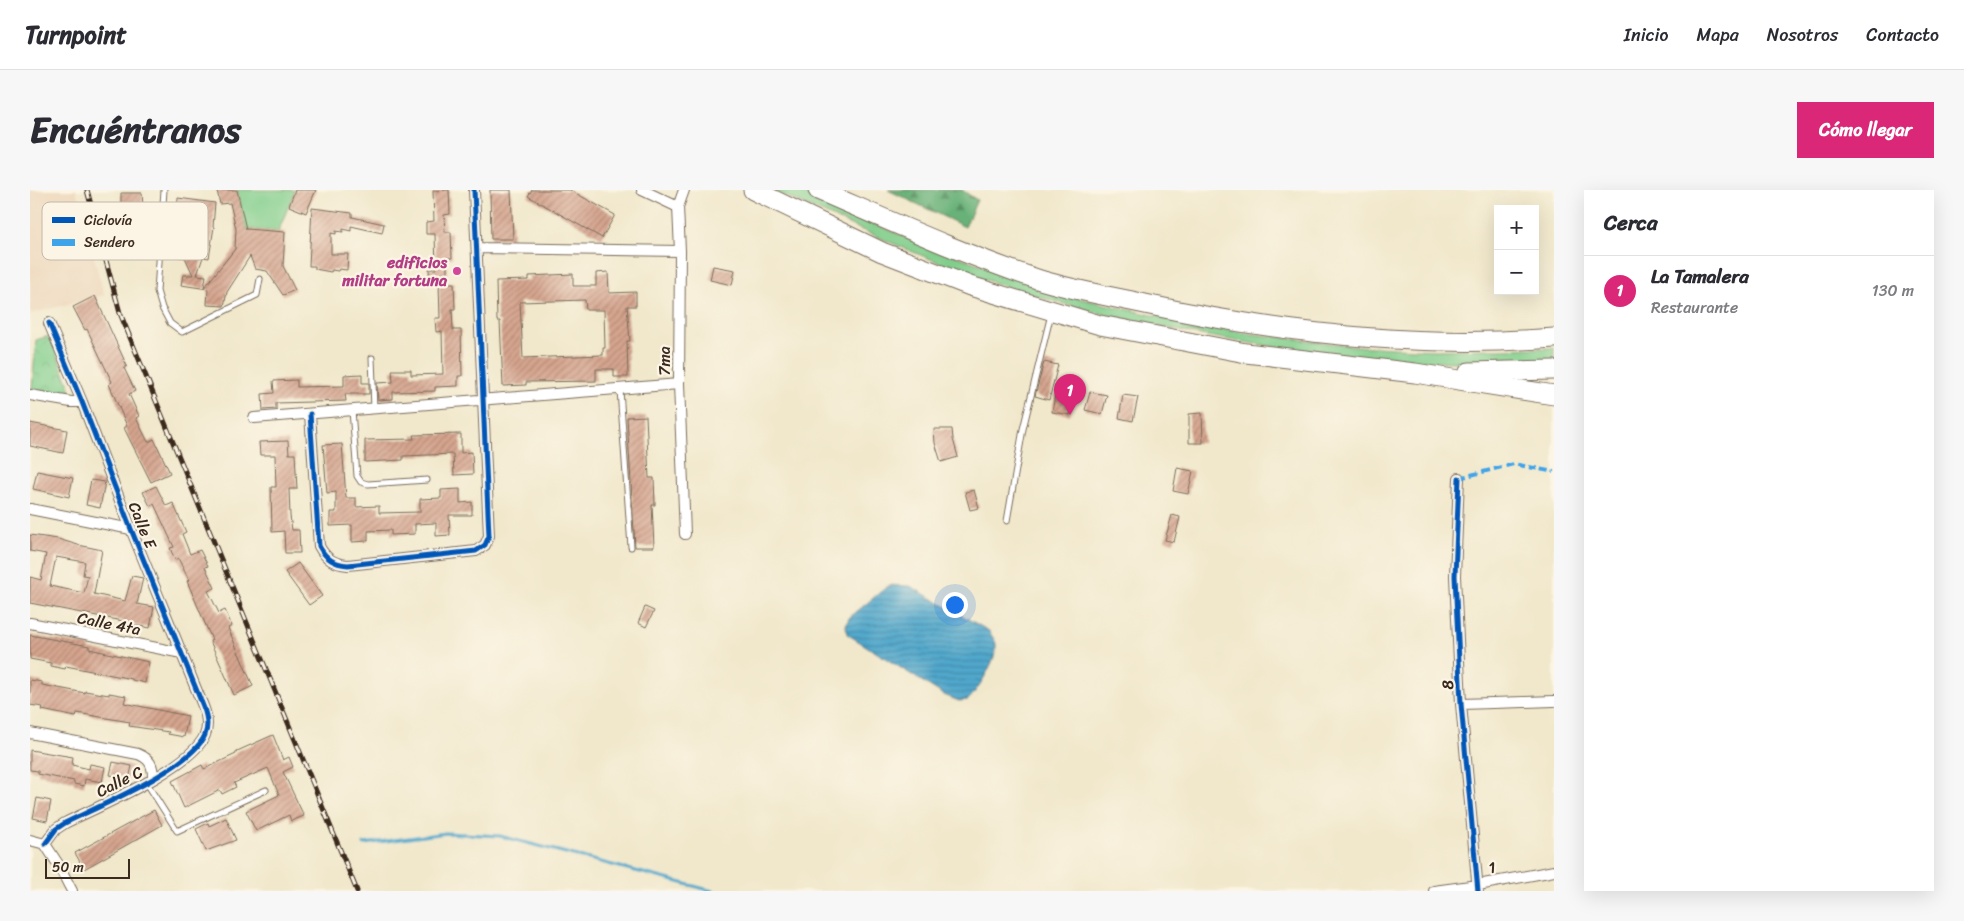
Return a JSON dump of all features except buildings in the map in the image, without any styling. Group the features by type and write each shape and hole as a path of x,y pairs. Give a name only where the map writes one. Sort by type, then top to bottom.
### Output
{"highway":[{"path":"753,190 882,252 970,286 1100,325 1246,353 1415,373 1554,395"},
{"path":"818,190 974,257 1040,279 1177,311 1251,325 1338,336 1424,341 1554,338"},
{"path":"1415,373 1554,370"}],"street":[{"path":"310,414 319,546 330,560 348,565 476,551 485,545 488,536 484,401 474,190"},
{"path":"642,190 678,207"},
{"name":"7ma","path":"684,190 678,207 680,251 680,384 685,534"},
{"path":"478,248 680,251"},
{"name":"Calle E","path":"49,323 207,715 208,722 204,737"},
{"path":"254,418 680,384"},
{"path":"30,395 82,402"},
{"name":"8","path":"1459,478 1455,576 1461,704 1478,888"},
{"path":"30,509 131,529"},
{"name":"Calle 4ta","path":"30,623 182,653"},
{"path":"1461,704 1554,701"},
{"path":"30,733 138,754 149,760 152,765 149,780"},
{"name":"Calle C","path":"45,844 56,829 149,780 187,756 204,737"},
{"path":"30,840 45,844 72,891"},
{"name":"1","path":"1434,891 1478,888 1554,871"}],"lane":[{"path":"159,260 157,291 162,308 170,323 182,332 257,295 260,279"},
{"path":"1007,521 1023,429 1052,311"},
{"path":"372,358 374,409"},
{"path":"620,390 631,547"},
{"path":"352,410 357,476 361,482 368,484 427,480"},
{"path":"149,780 177,831 266,790"}],"shaded area":[{"path":"30,190 76,190 79,202 42,202 42,260 95,260 104,295 30,314"}],"green space":[{"path":"237,190 295,190 278,232 246,229"},
{"path":"771,190 800,190 911,240 1069,296 1178,321 1251,334 1355,346 1435,350 1554,348 1554,361 1474,363 1345,355 1246,342 1148,324 1052,300 974,276 915,253"},
{"path":"888,190 962,190 977,200 965,227"},
{"path":"49,336 71,390 70,396 32,389 36,340"}],"water":[{"path":"889,585 910,586 989,631 996,643 993,658 982,682 968,700 959,701 944,695 847,634 846,625 849,618"}],"waterway":[{"path":"364,844 446,833 500,836 713,891"}],"railway":[{"path":"87,190 90,202"},
{"path":"106,260 120,313 357,891"}],"marked path":[{"path":"1459,478 1514,464 1554,472"}],"cycle path":[{"path":"310,414 319,546 331,560 348,565 476,551 485,545 489,536 474,190"},
{"path":"45,844 56,829 65,823 120,797 182,760 196,748 205,735 207,724 203,706 49,323"},
{"path":"1459,478 1455,576 1461,704 1478,891"}],"place":[{"name":"edificios militar fortuna","path":"457,271"},
{"name":"La Tamalera","path":"1070,415"}]}
